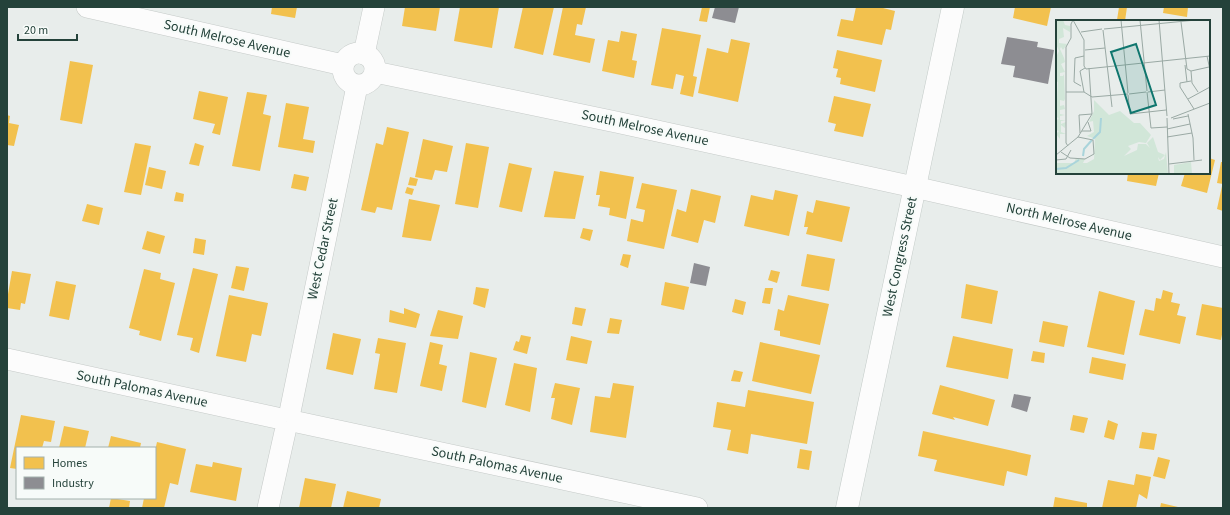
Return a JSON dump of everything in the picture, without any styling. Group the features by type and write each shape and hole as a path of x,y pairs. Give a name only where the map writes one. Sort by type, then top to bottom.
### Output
{"main road":[{"name":"West Congress Street","path":"847,508 953,7"}],"street":[{"name":"South Melrose Avenue","path":"87,7 343,65"},
{"path":"364,54 374,7"},
{"path":"360,53 364,54 374,63 375,72 370,81 366,84 357,86 345,79 343,65 352,55 360,53"},
{"name":"South Melrose Avenue","path":"375,72 914,186"},
{"name":"West Cedar Street","path":"268,508 357,86"},
{"name":"North Melrose Avenue","path":"914,186 1223,257"},
{"name":"South Palomas Avenue","path":"7,359 287,421 696,508"}],"building: Homes":[{"path":"272,7 297,7 295,18 271,14"},
{"path":"405,7 440,7 436,31 402,26"},
{"path":"460,7 499,7 492,48 454,41"},
{"path":"523,7 554,7 543,55 514,48"},
{"path":"563,7 586,7 582,25 577,24 575,35 595,39 590,63 553,55"},
{"path":"702,7 710,7 707,22 699,21"},
{"path":"856,7 879,7 895,11 891,30 886,29 882,45 837,36 841,19 853,21"},
{"path":"1015,7 1051,7 1047,26 1013,18"},
{"path":"1119,7 1127,7 1125,20 1117,20"},
{"path":"1164,7 1188,7 1187,17 1163,13"},
{"path":"662,28 701,35 693,76 697,77 693,97 680,94 684,76 676,74 673,89 651,85"},
{"path":"621,31 637,34 632,60 637,61 634,78 602,71 608,40 619,42"},
{"path":"731,39 750,43 738,102 698,93 707,48 728,53"},
{"path":"837,50 882,60 875,92 840,84 841,78 836,77 838,69 833,68"},
{"path":"70,61 93,65 82,124 60,120"},
{"path":"199,91 228,97 220,135 212,133 215,124 193,119"},
{"path":"247,92 267,95 263,114 271,116 260,171 232,166"},
{"path":"834,96 871,104 863,137 834,131 836,124 828,122"},
{"path":"286,103 309,107 303,139 315,141 313,153 278,147"},
{"path":"7,115 10,116 9,123 19,125 14,146 7,145"},
{"path":"387,127 409,132 392,210 377,207 375,213 361,210 376,143 383,145"},
{"path":"423,139 453,146 447,172 435,170 432,180 415,177"},
{"path":"135,143 151,146 141,195 124,192"},
{"path":"195,143 204,146 199,166 189,164"},
{"path":"466,143 489,147 478,208 455,204"},
{"path":"1210,158 1215,160 1207,193 1181,186 1185,174 1210,174"},
{"path":"1221,162 1223,162 1223,184 1217,183"},
{"path":"509,163 532,168 522,212 499,207"},
{"path":"149,167 166,171 162,189 145,185"},
{"path":"554,171 584,176 575,219 544,217"},
{"path":"600,171 634,177 626,219 609,215 610,208 598,206 600,195 596,195"},
{"path":"294,174 309,177 306,191 291,188"},
{"path":"1128,174 1159,174 1156,186 1127,181"},
{"path":"410,177 418,179 416,186 408,185"},
{"path":"642,183 677,190 664,249 627,241 631,219 643,222 645,210 636,208"},
{"path":"1223,186 1223,211 1217,209"},
{"path":"407,187 414,189 412,195 405,193"},
{"path":"691,189 721,196 715,223 704,220 698,243 671,236 677,209 686,212"},
{"path":"775,190 798,195 789,236 744,226 751,195 773,200"},
{"path":"176,192 184,194 183,202 174,201"},
{"path":"409,199 440,205 431,241 402,237"},
{"path":"816,200 850,207 842,242 806,234 808,227 804,227 807,211 813,213"},
{"path":"87,204 103,208 99,225 82,221"},
{"path":"583,228 593,230 590,241 580,238"},
{"path":"147,231 165,236 160,254 142,249"},
{"path":"195,238 206,240 204,255 193,253"},
{"path":"623,254 631,255 628,268 620,265"},
{"path":"807,254 835,259 829,291 801,286"},
{"path":"236,266 249,268 244,291 231,288"},
{"path":"193,268 218,274 199,353 190,350 193,338 177,335"},
{"path":"144,269 161,273 160,279 175,283 161,341 139,335 140,331 129,328"},
{"path":"771,270 780,272 777,283 768,280"},
{"path":"12,271 31,274 25,304 21,303 20,310 7,308"},
{"path":"56,281 76,285 69,320 49,316"},
{"path":"665,282 689,287 684,310 661,305"},
{"path":"966,284 998,291 992,324 961,318"},
{"path":"476,287 489,289 485,308 473,304"},
{"path":"765,288 773,288 770,304 762,303"},
{"path":"1163,290 1173,293 1171,302 1180,304 1177,315 1186,317 1180,344 1139,335 1145,309 1154,311 1156,298 1161,299"},
{"path":"1099,291 1135,301 1124,355 1087,347"},
{"path":"229,295 268,303 261,336 252,334 246,362 216,356"},
{"path":"788,295 829,304 820,345 780,336 780,331 774,330 778,309 784,311"},
{"path":"735,299 746,302 743,315 732,312"},
{"path":"1202,304 1223,308 1223,329 1221,340 1196,335"},
{"path":"575,307 586,309 582,326 572,324"},
{"path":"404,308 420,314 416,328 389,322 390,310 404,314"},
{"path":"438,310 463,316 458,339 430,336"},
{"path":"610,318 622,320 619,334 607,333"},
{"path":"1043,321 1068,326 1064,347 1039,342"},
{"path":"333,333 361,339 353,375 326,369"},
{"path":"521,335 531,337 527,354 513,350 516,341 519,342"},
{"path":"571,336 592,341 587,364 566,360"},
{"path":"953,336 1013,349 1008,379 946,367"},
{"path":"378,338 406,343 397,393 374,389 380,354 375,353"},
{"path":"430,342 443,345 439,364 447,366 442,391 420,386"},
{"path":"760,342 820,355 811,394 752,381"},
{"path":"1033,351 1045,353 1044,363 1031,361"},
{"path":"470,352 497,358 486,408 462,402"},
{"path":"1092,357 1126,364 1123,380 1089,373"},
{"path":"514,363 537,368 530,412 505,405"},
{"path":"734,370 743,372 740,382 731,381"},
{"path":"555,383 580,388 572,425 551,419 555,398 551,398"},
{"path":"613,383 634,386 626,438 590,432 595,396 610,398"},
{"path":"940,385 995,400 988,426 953,417 955,420 932,414"},
{"path":"748,390 814,402 807,444 751,434 748,454 727,450 731,430 713,427 717,402 745,407"},
{"path":"21,415 55,421 51,442 44,441 42,447 16,447 16,469 10,468"},
{"path":"1073,415 1088,418 1084,433 1070,430"},
{"path":"1108,420 1118,424 1114,440 1104,437"},
{"path":"64,426 89,431 85,447 59,447"},
{"path":"923,431 1031,455 1027,476 1007,471 1004,486 934,471 937,460 918,456"},
{"path":"1142,432 1157,434 1154,450 1139,448"},
{"path":"111,436 141,443 140,447 108,447"},
{"path":"157,442 186,449 178,485 170,483 164,508 142,508 144,499 156,499"},
{"path":"800,449 812,451 809,470 797,468"},
{"path":"1158,457 1170,460 1165,479 1153,476"},
{"path":"213,462 242,468 236,501 190,492 196,464 212,467"},
{"path":"1136,474 1151,477 1147,499 1139,494 1136,508 1102,508 1108,480 1134,485"},
{"path":"305,478 336,484 331,508 299,508"},
{"path":"347,491 381,499 379,508 343,508"},
{"path":"1055,497 1087,503 1087,508 1053,508"},
{"path":"111,499 130,501 129,508 109,508"},
{"path":"1161,503 1178,507 1178,508 1160,508"}],"building: Industry":[{"path":"715,7 739,7 735,23 712,18"},
{"path":"1007,37 1038,42 1037,47 1054,50 1048,84 1013,77 1015,66 1001,64"},
{"path":"694,263 710,267 706,286 690,283"},
{"path":"1014,394 1031,397 1027,412 1011,407"}]}
